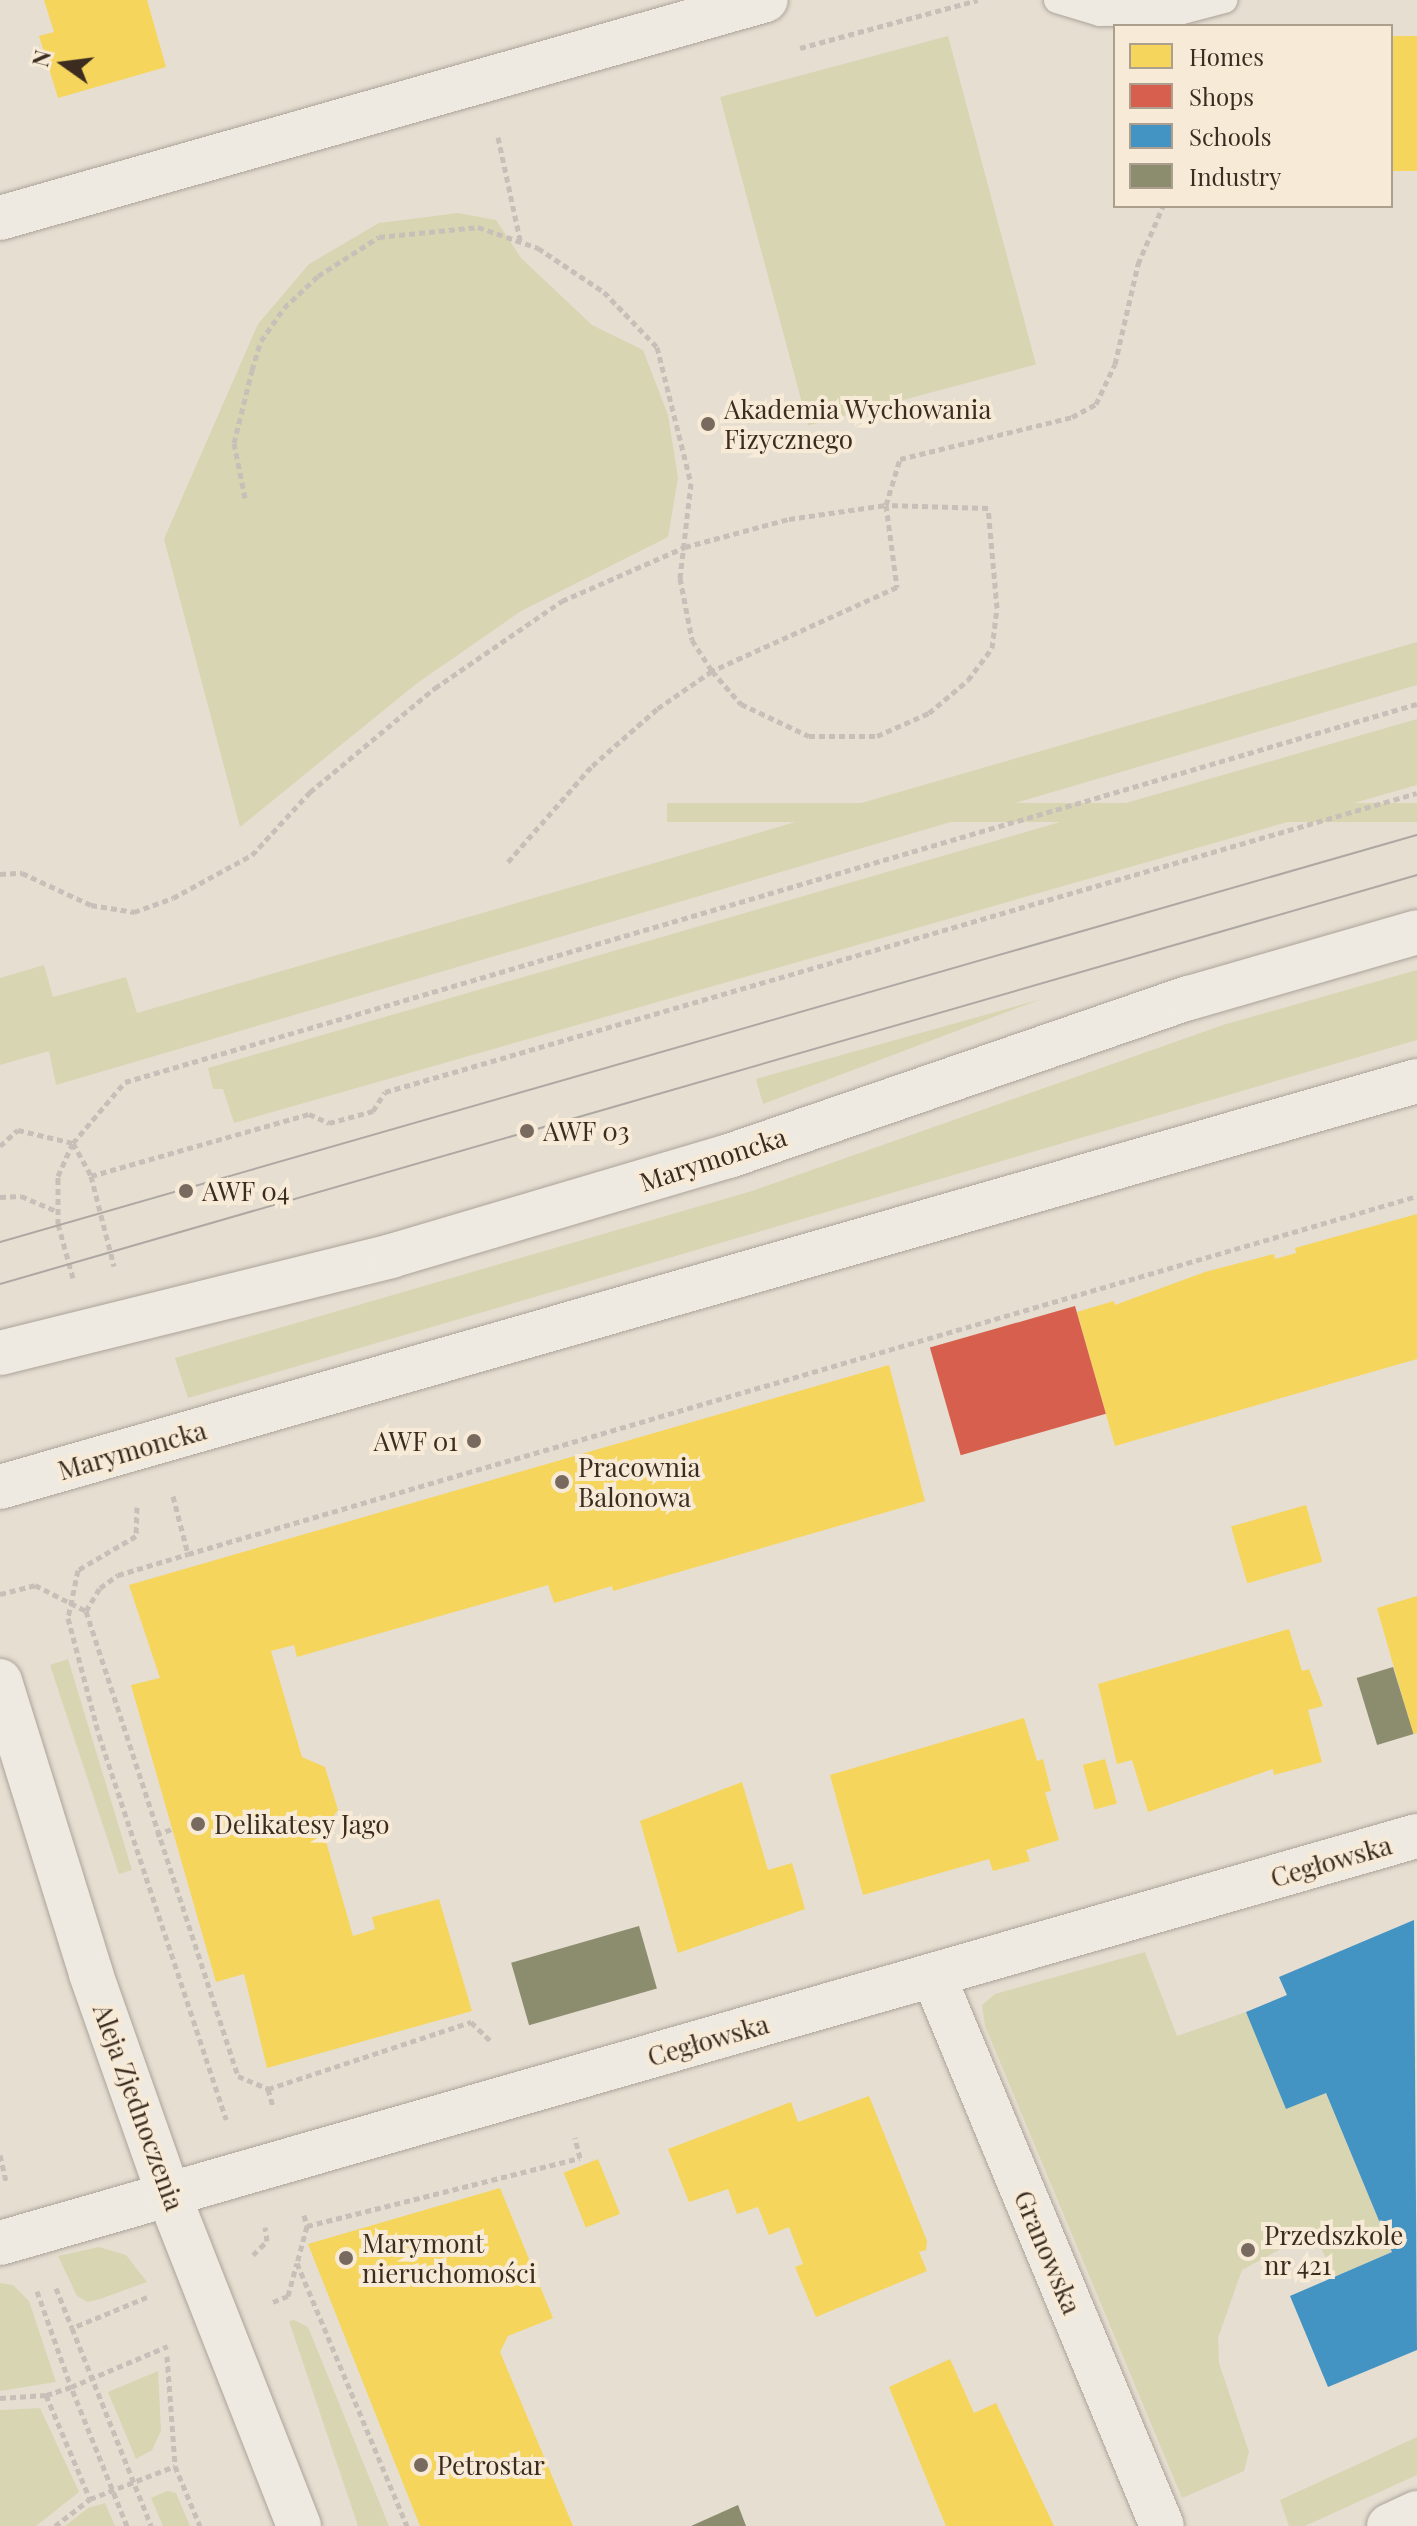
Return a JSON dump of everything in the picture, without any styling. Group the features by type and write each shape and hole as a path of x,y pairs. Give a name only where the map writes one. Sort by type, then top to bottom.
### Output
{"street":[{"path":"0,218 766,0"},
{"name":"Marymoncka","path":"0,1353 391,1256 729,1156 1189,998 1417,932"},
{"name":"Marymoncka","path":"0,1487 1417,1081"},
{"name":"Aleja Zjednoczenia","path":"0,1681 91,1974 169,2196 223,2323 299,2526"},
{"name":"Cegłowska","path":"0,2243 1417,1836"},
{"name":"Granowska","path":"934,1977 1162,2526"},
{"path":"1389,2526 1417,2513"}],"lane":[{"path":"1057,0 1100,13 1179,12 1224,0"}],"path":[{"path":"497,131 521,241"},
{"path":"507,863 591,767 657,709 712,671 897,587 886,505 900,459 980,436 1072,417 1096,404 1115,364 1138,264 1162,208"},
{"path":"0,874 22,873 91,905 134,912 173,898 252,855 310,792 435,688 562,601 685,547 789,519 886,505 988,508 997,608 992,648 968,680 929,713 877,736 809,736 741,704 712,671 692,640 680,578 685,547 691,483 682,429 657,347 604,292 521,241 478,227 379,237 318,276 284,308 261,341 234,443 245,498"},
{"path":"88,1332 57,1211 58,1176 73,1143 125,1082 165,1067 1417,704"},
{"path":"0,1146 18,1130 73,1143 91,1176 309,1114 329,1123 373,1111 385,1092 1417,793"},
{"path":"0,1197 21,1196 57,1211"},
{"path":"86,1611 100,1588 118,1575 1417,1196"},
{"path":"120,1453 138,1511 136,1536 78,1570 69,1599 68,1618 99,1735 267,2241 255,2254 72,2328 151,2526"},
{"path":"0,1594 35,1585 69,1599 86,1611 156,1835 238,2076 268,2089 307,2226 288,2296 71,2387 46,2395 0,2398"},
{"path":"156,1835 172,1829"},
{"path":"307,2226 580,2158 573,2133"},
{"path":"297,2263 407,2526"},
{"path":"33,2282 127,2526"},
{"path":"166,2347 175,2466 200,2526"},
{"path":"46,2395 90,2499"},
{"path":"55,2526 90,2499 175,2466"}],"shaded area":[{"path":"948,36 1036,364 808,425 720,97"},
{"path":"458,213 496,220 521,258 592,325 643,350 668,415 678,478 668,537 521,611 416,684 240,827 164,539 258,324 309,264 379,223"},
{"path":"1417,642 1417,685 56,1085 49,1051 0,1065 0,978 44,965 53,997 126,977 137,1013"},
{"path":"1417,719 1417,785 234,1123 223,1089 213,1089 208,1068"},
{"path":"667,803 1417,803 1417,822 667,822"},
{"path":"1417,970 1417,1040 188,1398 175,1358 752,1191 1223,1025"},
{"path":"1042,999 1020,1007 763,1104 756,1079"},
{"path":"68,1659 132,1870 119,1874 50,1665"},
{"path":"1145,1952 1177,2036 1246,2012 1326,2093 1392,2252 1336,2276 1312,2232 1242,2270 1218,2338 1219,2363 1249,2452 1244,2471 1182,2498 985,2026 982,2005 995,1994"},
{"path":"99,2247 126,2255 147,2282 87,2302 77,2296 58,2256"},
{"path":"0,2283 13,2285 29,2301 56,2382 0,2391"},
{"path":"294,2320 308,2327 389,2526 358,2526 289,2321"},
{"path":"158,2371 161,2431 152,2450 136,2459 108,2392"},
{"path":"40,2408 79,2492 36,2526 0,2526 0,2410"},
{"path":"1417,2437 1417,2475 1305,2526 1289,2526 1280,2500"},
{"path":"167,2491 176,2493 190,2526 163,2526 151,2498"},
{"path":"105,2503 115,2526 65,2526 88,2508"}],"building: Homes":[{"path":"44,0 147,0 166,67 58,98 39,36 54,32"},
{"path":"1393,36 1417,36 1417,171 1393,171"},
{"path":"1417,1214 1417,1359 1115,1446 1077,1312 1114,1301 1115,1305 1205,1272 1274,1254 1275,1259 1296,1253 1295,1248"},
{"path":"889,1365 925,1501 613,1591 612,1586 554,1603 548,1585 297,1657 294,1645 271,1651 302,1757 325,1767 338,1810 323,1831 353,1936 375,1929 372,1917 439,1899 472,2011 267,2068 244,1974 216,1982 131,1685 160,1678 129,1585"},
{"path":"1306,1505 1322,1562 1247,1583 1231,1526"},
{"path":"1417,1596 1417,1733 1413,1734 1377,1608"},
{"path":"1289,1629 1302,1671 1309,1669 1323,1706 1308,1710 1322,1762 1274,1775 1273,1769 1148,1812 1132,1760 1117,1764 1098,1684"},
{"path":"1024,1718 1037,1761 1043,1759 1051,1791 1045,1792 1059,1840 1026,1850 1030,1861 993,1871 989,1859 863,1895 830,1775"},
{"path":"1105,1759 1117,1803 1095,1809 1083,1765"},
{"path":"742,1782 768,1870 792,1863 805,1909 678,1953 640,1821"},
{"path":"869,2096 927,2241 926,2250 919,2252 927,2271 816,2317 795,2267 803,2264 789,2227 769,2235 758,2207 737,2214 728,2189 689,2202 668,2149 791,2102 798,2122"},
{"path":"598,2159 620,2214 586,2228 564,2173"},
{"path":"500,2188 553,2318 508,2336 500,2352 573,2526 420,2526 308,2244"},
{"path":"950,2359 974,2413 996,2403 1054,2526 946,2526 889,2387"}],"building: Shops":[{"path":"1075,1306 1106,1414 961,1455 930,1348"}],"building: Schools":[{"path":"1414,1920 1417,2350 1328,2387 1290,2296 1392,2252 1326,2093 1286,2109 1246,2012 1287,1995 1279,1977"}],"building: Industry":[{"path":"1393,1667 1413,1734 1377,1745 1357,1678"},
{"path":"639,1926 657,1988 529,2025 511,1963"},
{"path":"738,2505 746,2526 691,2526"}],"tram line":[{"path":"0,1242 1417,835"},
{"path":"0,1284 1417,875"}],"place":[{"name":"Akademia Wychowania Fizycznego","path":"708,424"},
{"name":"AWF 03","path":"527,1131"},
{"name":"AWF 04","path":"186,1191"},
{"name":"AWF 01","path":"474,1441"},
{"name":"Pracownia Balonowa","path":"562,1482"},
{"name":"Delikatesy Jago","path":"198,1824"},
{"name":"Przedszkole nr 421","path":"1248,2250"},
{"name":"Marymont nieruchomości","path":"346,2258"},
{"name":"Petrostar","path":"421,2465"}]}
